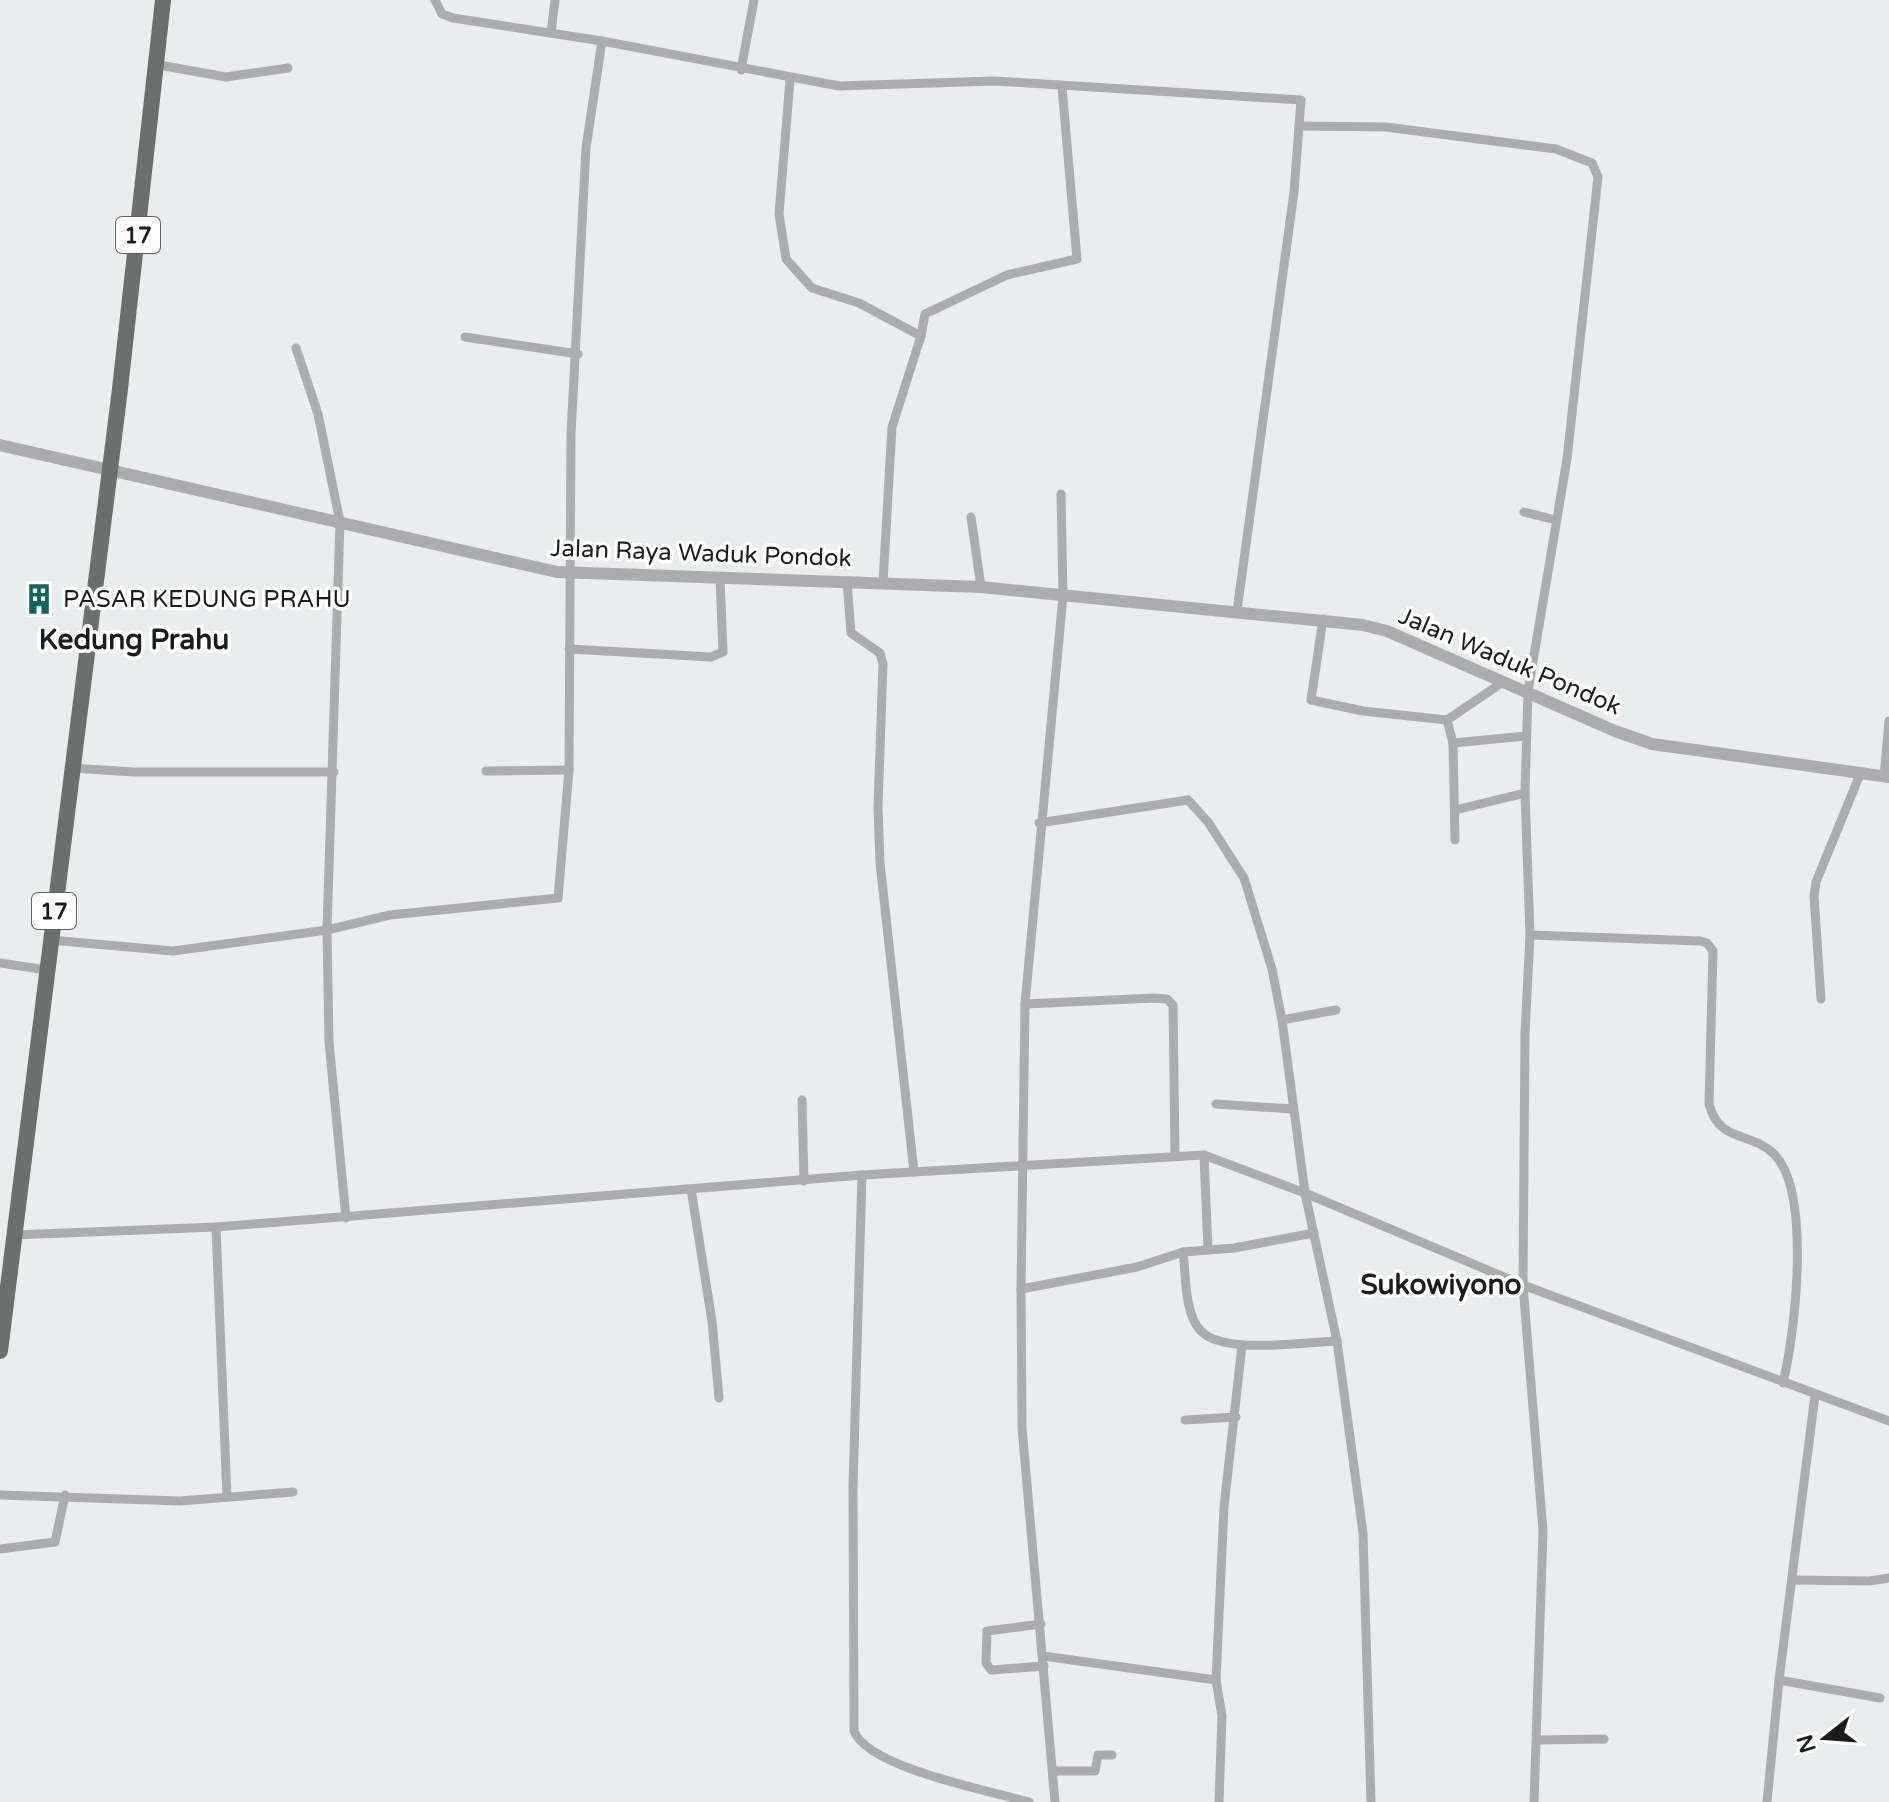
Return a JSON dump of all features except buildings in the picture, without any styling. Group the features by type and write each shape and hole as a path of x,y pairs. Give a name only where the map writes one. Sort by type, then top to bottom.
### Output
{"highway":[{"name":"17","path":"0,1351 159,65 163,0"}],"street":[{"path":"435,0 442,14 453,18 602,41 790,80 839,86 994,81 1301,100 1294,192 1237,611"},
{"path":"551,33 555,0"},
{"path":"741,70 754,0"},
{"path":"51,940 173,951 327,930 390,915 498,902 553,901 560,889 569,770 571,434 578,354 586,148 602,41"},
{"path":"159,65 226,77 288,68"},
{"path":"790,80 779,214 786,259 812,288 859,303 921,336"},
{"path":"883,582 892,427 925,314 1007,275 1077,259 1062,87"},
{"path":"1299,126 1386,127 1556,149 1592,163 1597,169 1567,459 1528,691 1526,736 1530,935 1525,1034 1523,1285 1543,1531 1534,1802"},
{"path":"465,337 578,354"},
{"path":"296,348 318,414 340,522 327,930 329,1042 346,1218"},
{"path":"0,445 108,470"},
{"name":"Jalan Raya Waduk Pondok","path":"108,470 570,573 883,582 981,587 1063,596"},
{"path":"1055,1802 1022,1428 1021,1289 1025,1004 1039,823 1063,596 1061,494"},
{"path":"1524,512 1556,520"},
{"path":"971,517 981,587"},
{"path":"569,649 711,657 723,652 720,578"},
{"path":"847,581 851,633 880,653 883,664 878,807 880,863 914,1172"},
{"name":"Jalan Waduk Pondok","path":"1063,596 1323,619 1387,631 1652,744 1887,777"},
{"path":"1323,619 1311,700 1363,711 1447,720 1503,682"},
{"path":"1447,720 1453,743 1455,840"},
{"path":"1887,777 1889,721"},
{"path":"1453,743 1526,736"},
{"path":"71,768 134,772 334,772"},
{"path":"486,771 569,770"},
{"path":"1821,999 1814,896 1816,882 1861,772"},
{"path":"1455,810 1525,793"},
{"path":"1039,823 1172,800 1188,800 1198,807 1248,888 1272,969 1282,1020 1305,1193 1337,1341 1363,1533 1371,1802"},
{"path":"1530,935 1700,941 1707,943 1713,951 1709,1104 1714,1120 1724,1131 1765,1147 1776,1156 1784,1170 1792,1198 1797,1239 1795,1322 1783,1383"},
{"path":"0,963 46,970"},
{"path":"1025,1004 1154,998 1167,999 1173,1005 1175,1155"},
{"path":"1282,1020 1336,1010"},
{"path":"802,1100 804,1181"},
{"path":"1216,1104 1293,1109"},
{"path":"14,1235 216,1227 862,1175 1204,1155 1305,1193 1523,1285 1889,1421"},
{"path":"1204,1155 1208,1250"},
{"path":"862,1175 853,1487 854,1731 864,1747 902,1764 1029,1802"},
{"path":"691,1189 712,1321 719,1398"},
{"path":"216,1227 227,1497"},
{"path":"1021,1289 1137,1267 1183,1252 1314,1233"},
{"path":"1183,1252 1191,1313 1201,1332 1215,1339 1242,1345 1337,1341"},
{"path":"1219,1802 1222,1716 1216,1680 1224,1507 1242,1345"},
{"path":"1767,1802 1815,1395"},
{"path":"1185,1420 1236,1417"},
{"path":"0,1495 180,1501 293,1492"},
{"path":"0,1549 51,1544 58,1539 65,1495"},
{"path":"1792,1580 1870,1581 1889,1578"},
{"path":"1041,1624 987,1631 984,1638 986,1663 991,1670 1044,1661 1216,1680"},
{"path":"1779,1680 1880,1698"},
{"path":"1537,1740 1604,1739"},
{"path":"1054,1771 1096,1771 1098,1755 1112,1755"}],"place":[{"name":"PASAR KEDUNG PRAHU","path":"39,599"}],"district":[{"name":"Kedung Prahu","path":"134,639"},
{"name":"Sukowiyono","path":"1441,1284"}]}
